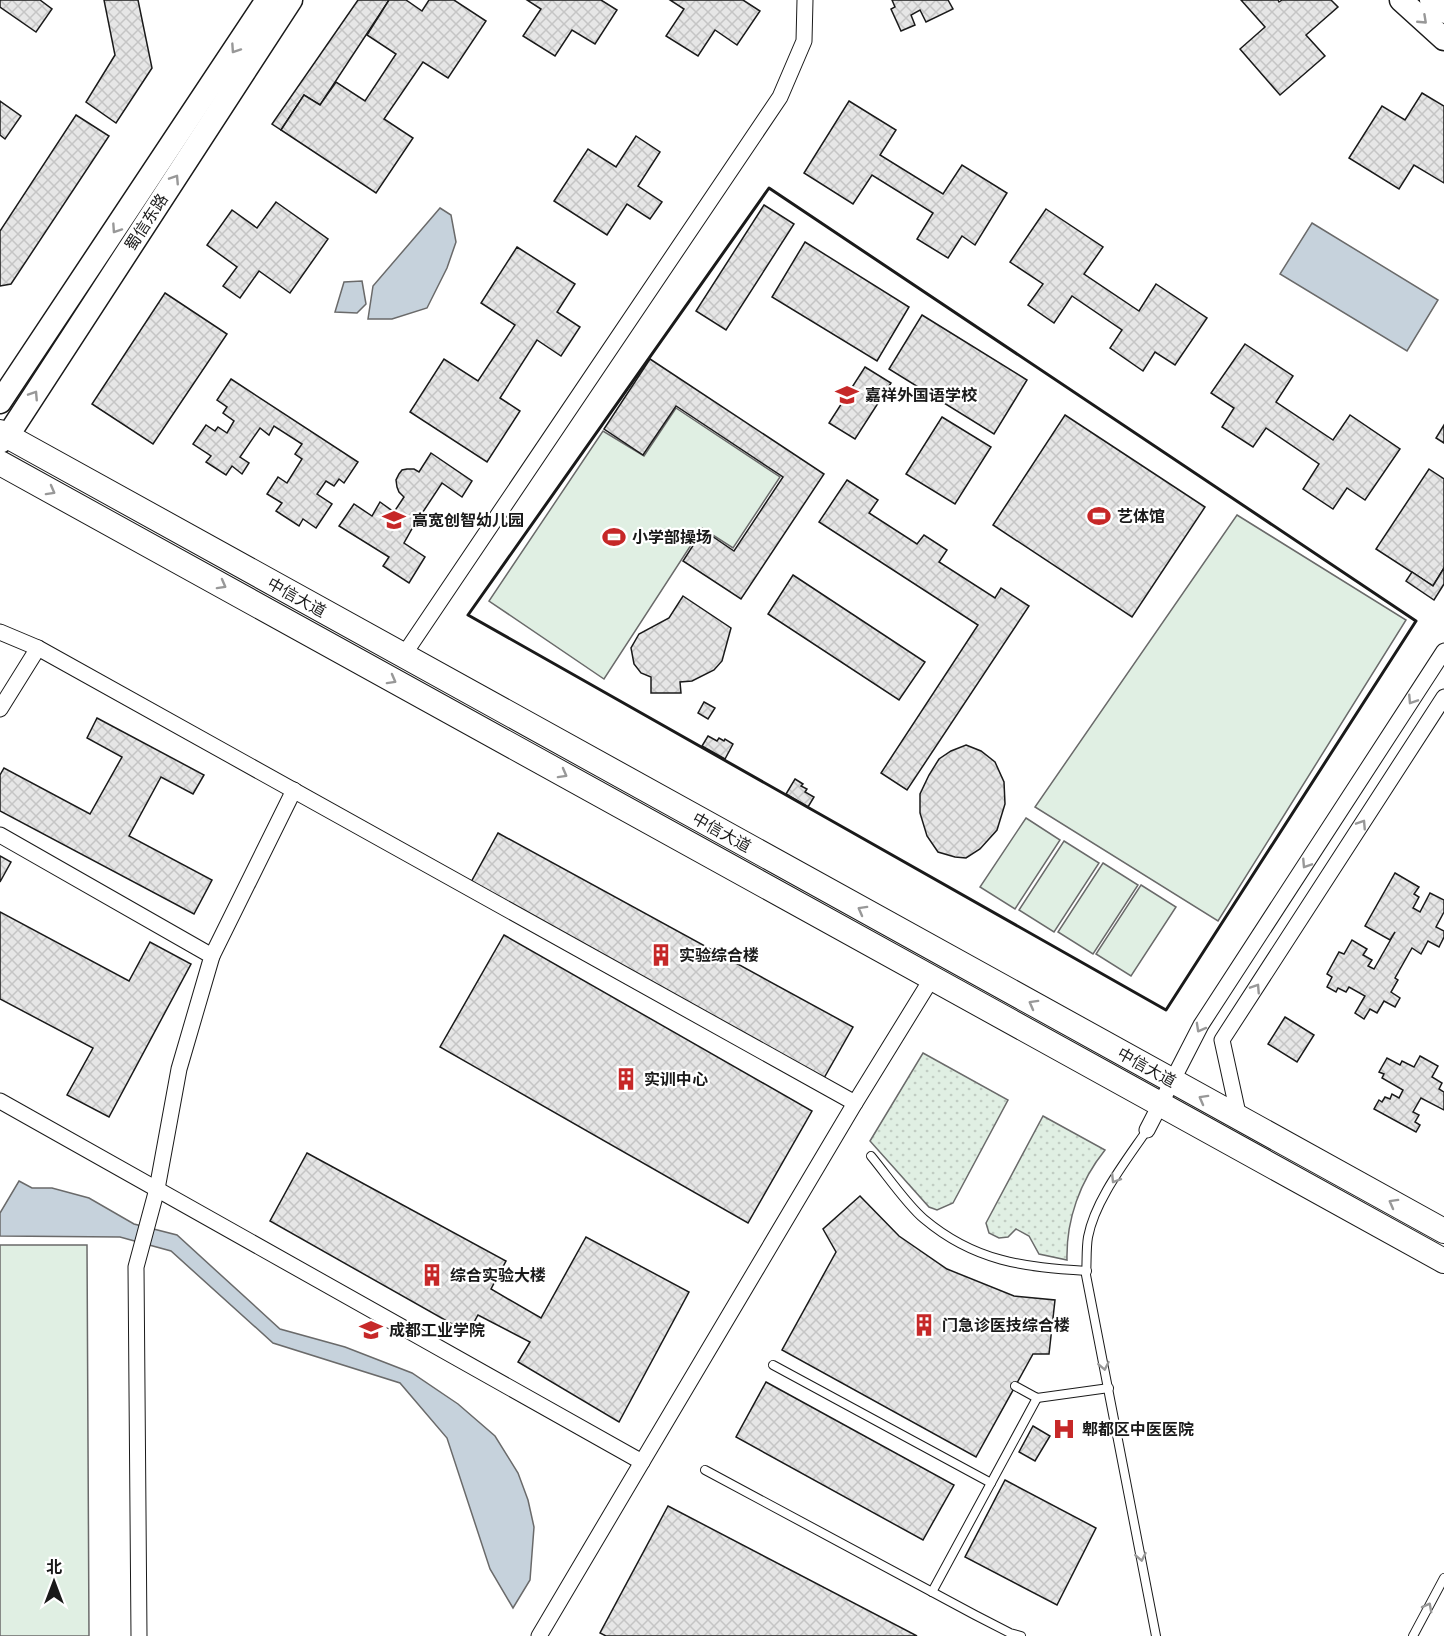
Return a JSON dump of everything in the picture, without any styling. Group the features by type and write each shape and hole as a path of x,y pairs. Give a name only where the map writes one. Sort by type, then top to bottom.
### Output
{"main road":[{"name":"蜀信东路","path":"0,402 267,0"},
{"name":"蜀信东路","path":"2,437 291,0"},
{"path":"1401,0 1444,39"},
{"path":"1431,0 1444,12"},
{"name":"中信大道","path":"2,437 1444,1231"},
{"name":"中信大道","path":"0,462 1444,1261"}],"street":[{"path":"403,656 780,97 804,41 805,0"},
{"path":"0,632 38,648 855,1103"},
{"path":"0,709 38,648"},
{"path":"1147,1130 1201,1025 1444,651"},
{"path":"1239,1118 1222,1040 1444,697"},
{"path":"139,1636 136,1267 157,1189 179,1069 212,956 294,790"},
{"path":"0,835 212,956"},
{"path":"539,1636 855,1103 932,978"},
{"path":"0,1101 642,1462"}],"lane":[{"path":"1147,1130 1113,1180 1099,1208 1088,1237 1087,1271 1156,1636"},
{"path":"872,1156 922,1218 956,1242 996,1260 1028,1266 1087,1271"},
{"path":"773,1365 991,1483"},
{"path":"1015,1386 1037,1398 1108,1388"},
{"path":"932,1592 1037,1398"},
{"path":"705,1470 932,1592 1021,1636"},
{"path":"1413,1636 1444,1578"}],"green space":[{"name":"小学部操场","path":"676,408 780,477 733,548 702,528 604,679 489,601 603,431 644,456"},
{"path":"1237,515 1406,620 1218,921 1035,807"},
{"path":"1026,818 1060,840 1015,909 980,887"},
{"path":"1064,841 1099,863 1054,932 1019,910"},
{"path":"1103,863 1138,885 1093,954 1058,932"},
{"path":"1141,885 1176,907 1131,976 1096,954"},
{"path":"923,1053 1008,1100 953,1203 937,1210 929,1207 870,1141"},
{"path":"1043,1116 1105,1150 1088,1175 1076,1202 1069,1230 1067,1260 1039,1254 1029,1236 1016,1229 1008,1237 999,1238 989,1233 986,1223"},
{"path":"0,1245 87,1245 89,1636 0,1636"}],"shaded area":[{"path":"440,208 451,215 456,242 447,268 427,308 392,319 368,319 373,286"},
{"path":"1312,223 1438,300 1407,351 1280,274"},
{"path":"362,281 366,304 357,313 335,312 344,282"},
{"path":"19,1181 32,1188 52,1188 89,1198 134,1224 177,1235 280,1329 345,1347 412,1373 458,1404 495,1436 518,1473 528,1500 534,1527 530,1580 513,1608 490,1569 447,1438 400,1383 273,1343 171,1251 120,1237 0,1236 0,1213"}],"building":[{"path":"0,0 40,0 52,9 36,32 0,7"},
{"path":"104,0 138,0 152,68 116,123 86,102 115,55"},
{"path":"358,0 389,0 320,105 304,95 281,130 272,124"},
{"path":"389,0 406,0 422,11 429,0 454,0 486,21 448,78 423,62 384,119 413,138 376,193 281,130 304,95 320,105 336,82 365,101 396,54 367,35"},
{"path":"527,0 601,0 617,10 595,44 572,30 555,56 523,36 541,9"},
{"path":"670,0 743,0 760,11 737,45 715,30 698,56 666,36 684,9"},
{"path":"892,0 948,0 953,9 926,22 920,10 911,15 915,25 901,31 891,9 895,7"},
{"path":"1241,0 1278,0 1279,2 1282,0 1331,0 1338,7 1306,35 1325,56 1280,95 1240,49 1265,27"},
{"path":"1422,93 1444,106 1444,183 1414,165 1399,189 1349,158 1382,106 1405,120"},
{"path":"0,101 21,116 5,139 0,135"},
{"path":"849,101 896,130 880,155 943,194 962,165 1007,193 975,245 962,236 948,258 917,239 933,213 872,175 853,204 804,173"},
{"path":"76,115 109,136 11,284 0,286 0,231"},
{"path":"636,136 660,152 638,186 662,202 650,219 627,204 607,235 554,201 588,149 616,167"},
{"path":"276,202 328,239 290,293 259,271 240,298 223,286 237,267 207,245 232,210 257,228"},
{"path":"764,205 794,224 726,330 696,311"},
{"path":"1046,209 1103,247 1084,274 1139,311 1156,284 1207,318 1175,365 1155,352 1143,371 1110,348 1122,330 1072,296 1054,323 1028,305 1043,284 1010,262"},
{"path":"805,242 909,307 877,361 772,297"},
{"path":"517,247 575,284 557,312 580,327 561,356 537,340 500,398 520,411 487,462 410,412 444,359 478,381 515,325 481,303"},
{"path":"165,293 227,334 153,444 92,404"},
{"path":"922,315 1027,380 994,434 889,369"},
{"path":"1245,344 1293,376 1276,402 1333,440 1350,415 1400,449 1365,500 1347,488 1333,509 1303,489 1319,464 1266,428 1253,447 1222,427 1234,408 1211,393"},
{"path":"650,359 824,474 741,599 683,561 703,530 734,551 783,477 676,406 643,455 604,429"},
{"path":"865,367 891,383 855,439 829,423"},
{"path":"231,379 358,462 344,483 339,479 334,486 326,481 317,494 332,504 316,528 303,519 299,526 276,511 282,503 267,494 278,477 287,483 302,459 295,454 302,444 274,426 269,435 260,428 240,457 249,463 242,474 232,466 226,475 206,462 211,456 193,444 206,425 215,431 218,427 227,433 234,421 223,413 227,407 217,400"},
{"name":"艺体馆","path":"1065,415 1205,507 1132,617 993,525"},
{"path":"942,417 991,447 955,504 906,474"},
{"path":"1444,425 1444,443 1436,438"},
{"name":"高宽创智幼儿园","path":"431,453 472,481 462,497 442,483 413,527 404,543 425,557 409,583 383,566 389,557 339,526 354,504 372,516 380,502 394,512 404,497 397,487 396,480 399,474 402,470 407,469 419,472"},
{"path":"1429,469 1444,479 1444,568 1433,586 1376,549"},
{"path":"847,480 878,500 869,513 917,544 924,535 947,550 939,562 995,598 1001,588 1029,606 907,790 881,773 978,625 819,522"},
{"path":"1444,568 1444,584 1434,600 1406,581 1412,572 1433,586"},
{"path":"793,575 925,662 899,700 768,614"},
{"path":"683,596 731,628 722,661 714,670 692,681 680,682 681,693 651,693 651,677 641,673 634,664 631,648 639,634 669,618"},
{"path":"704,702 715,708 708,719 698,713"},
{"path":"97,718 204,775 193,794 161,777 129,836 212,880 194,914 0,811 0,775 4,768 90,814 122,757 87,738"},
{"path":"708,736 717,741 719,738 724,741 725,739 733,744 725,759 702,746"},
{"path":"966,745 981,751 995,762 1004,782 1005,804 997,830 980,849 966,858 938,852 927,836 920,813 920,794 939,759"},
{"path":"795,779 807,789 805,792 814,797 808,807 786,794"},
{"name":"实验综合楼","path":"498,833 853,1027 824,1078 470,884"},
{"path":"0,856 11,862 0,882"},
{"path":"1395,873 1419,887 1414,894 1419,897 1413,908 1420,912 1430,893 1444,900 1444,912 1436,927 1444,931 1444,937 1439,947 1428,941 1421,954 1412,948 1395,978 1398,980 1391,992 1400,998 1395,1007 1384,1001 1377,1013 1370,1009 1364,1019 1355,1013 1365,996 1349,987 1346,992 1338,988 1336,992 1327,987 1332,977 1327,974 1339,952 1344,954 1352,940 1367,949 1363,955 1372,960 1368,966 1374,969 1395,932 1390,940 1365,926"},
{"path":"0,912 129,981 150,942 191,964 109,1117 67,1095 93,1048 0,999"},
{"name":"实训中心","path":"504,935 812,1111 748,1223 440,1047"},
{"path":"1285,1017 1314,1035 1297,1062 1268,1044"},
{"path":"1420,1056 1438,1066 1432,1077 1442,1083 1439,1089 1444,1092 1444,1110 1421,1098 1413,1112 1419,1115 1415,1122 1420,1125 1416,1132 1374,1109 1379,1100 1382,1102 1385,1097 1390,1099 1392,1094 1399,1098 1403,1090 1382,1078 1384,1074 1379,1072 1387,1058 1400,1065 1402,1061 1414,1067"},
{"name":"综合实验大楼","path":"307,1153 506,1261 491,1289 541,1318 586,1237 689,1292 619,1422 518,1362 530,1342 478,1315 468,1333 270,1221"},
{"name":"门急诊医技综合楼","path":"860,1196 899,1236 947,1269 1014,1296 1055,1300 1049,1354 1033,1354 976,1457 782,1350 836,1252 823,1229"},
{"path":"766,1382 954,1485 923,1540 736,1437"},
{"path":"1033,1426 1050,1436 1035,1461 1019,1452"},
{"path":"1005,1480 1096,1528 1057,1605 965,1557"},
{"path":"668,1506 917,1636 606,1636 600,1633"}],"wall":[{"path":"769,188 1416,621 1166,1010 468,615 769,188"}],"place":[{"name":"嘉祥外国语学校","path":"847,395"},
{"name":"艺体馆","path":"1099,516"},
{"name":"高宽创智幼儿园","path":"394,520"},
{"name":"小学部操场","path":"614,537"},
{"name":"实验综合楼","path":"661,955"},
{"name":"实训中心","path":"626,1079"},
{"name":"综合实验大楼","path":"432,1275"},
{"name":"门急诊医技综合楼","path":"924,1325"},
{"name":"成都工业学院","path":"371,1330"},
{"name":"郫都区中医医院","path":"1064,1429"}]}
